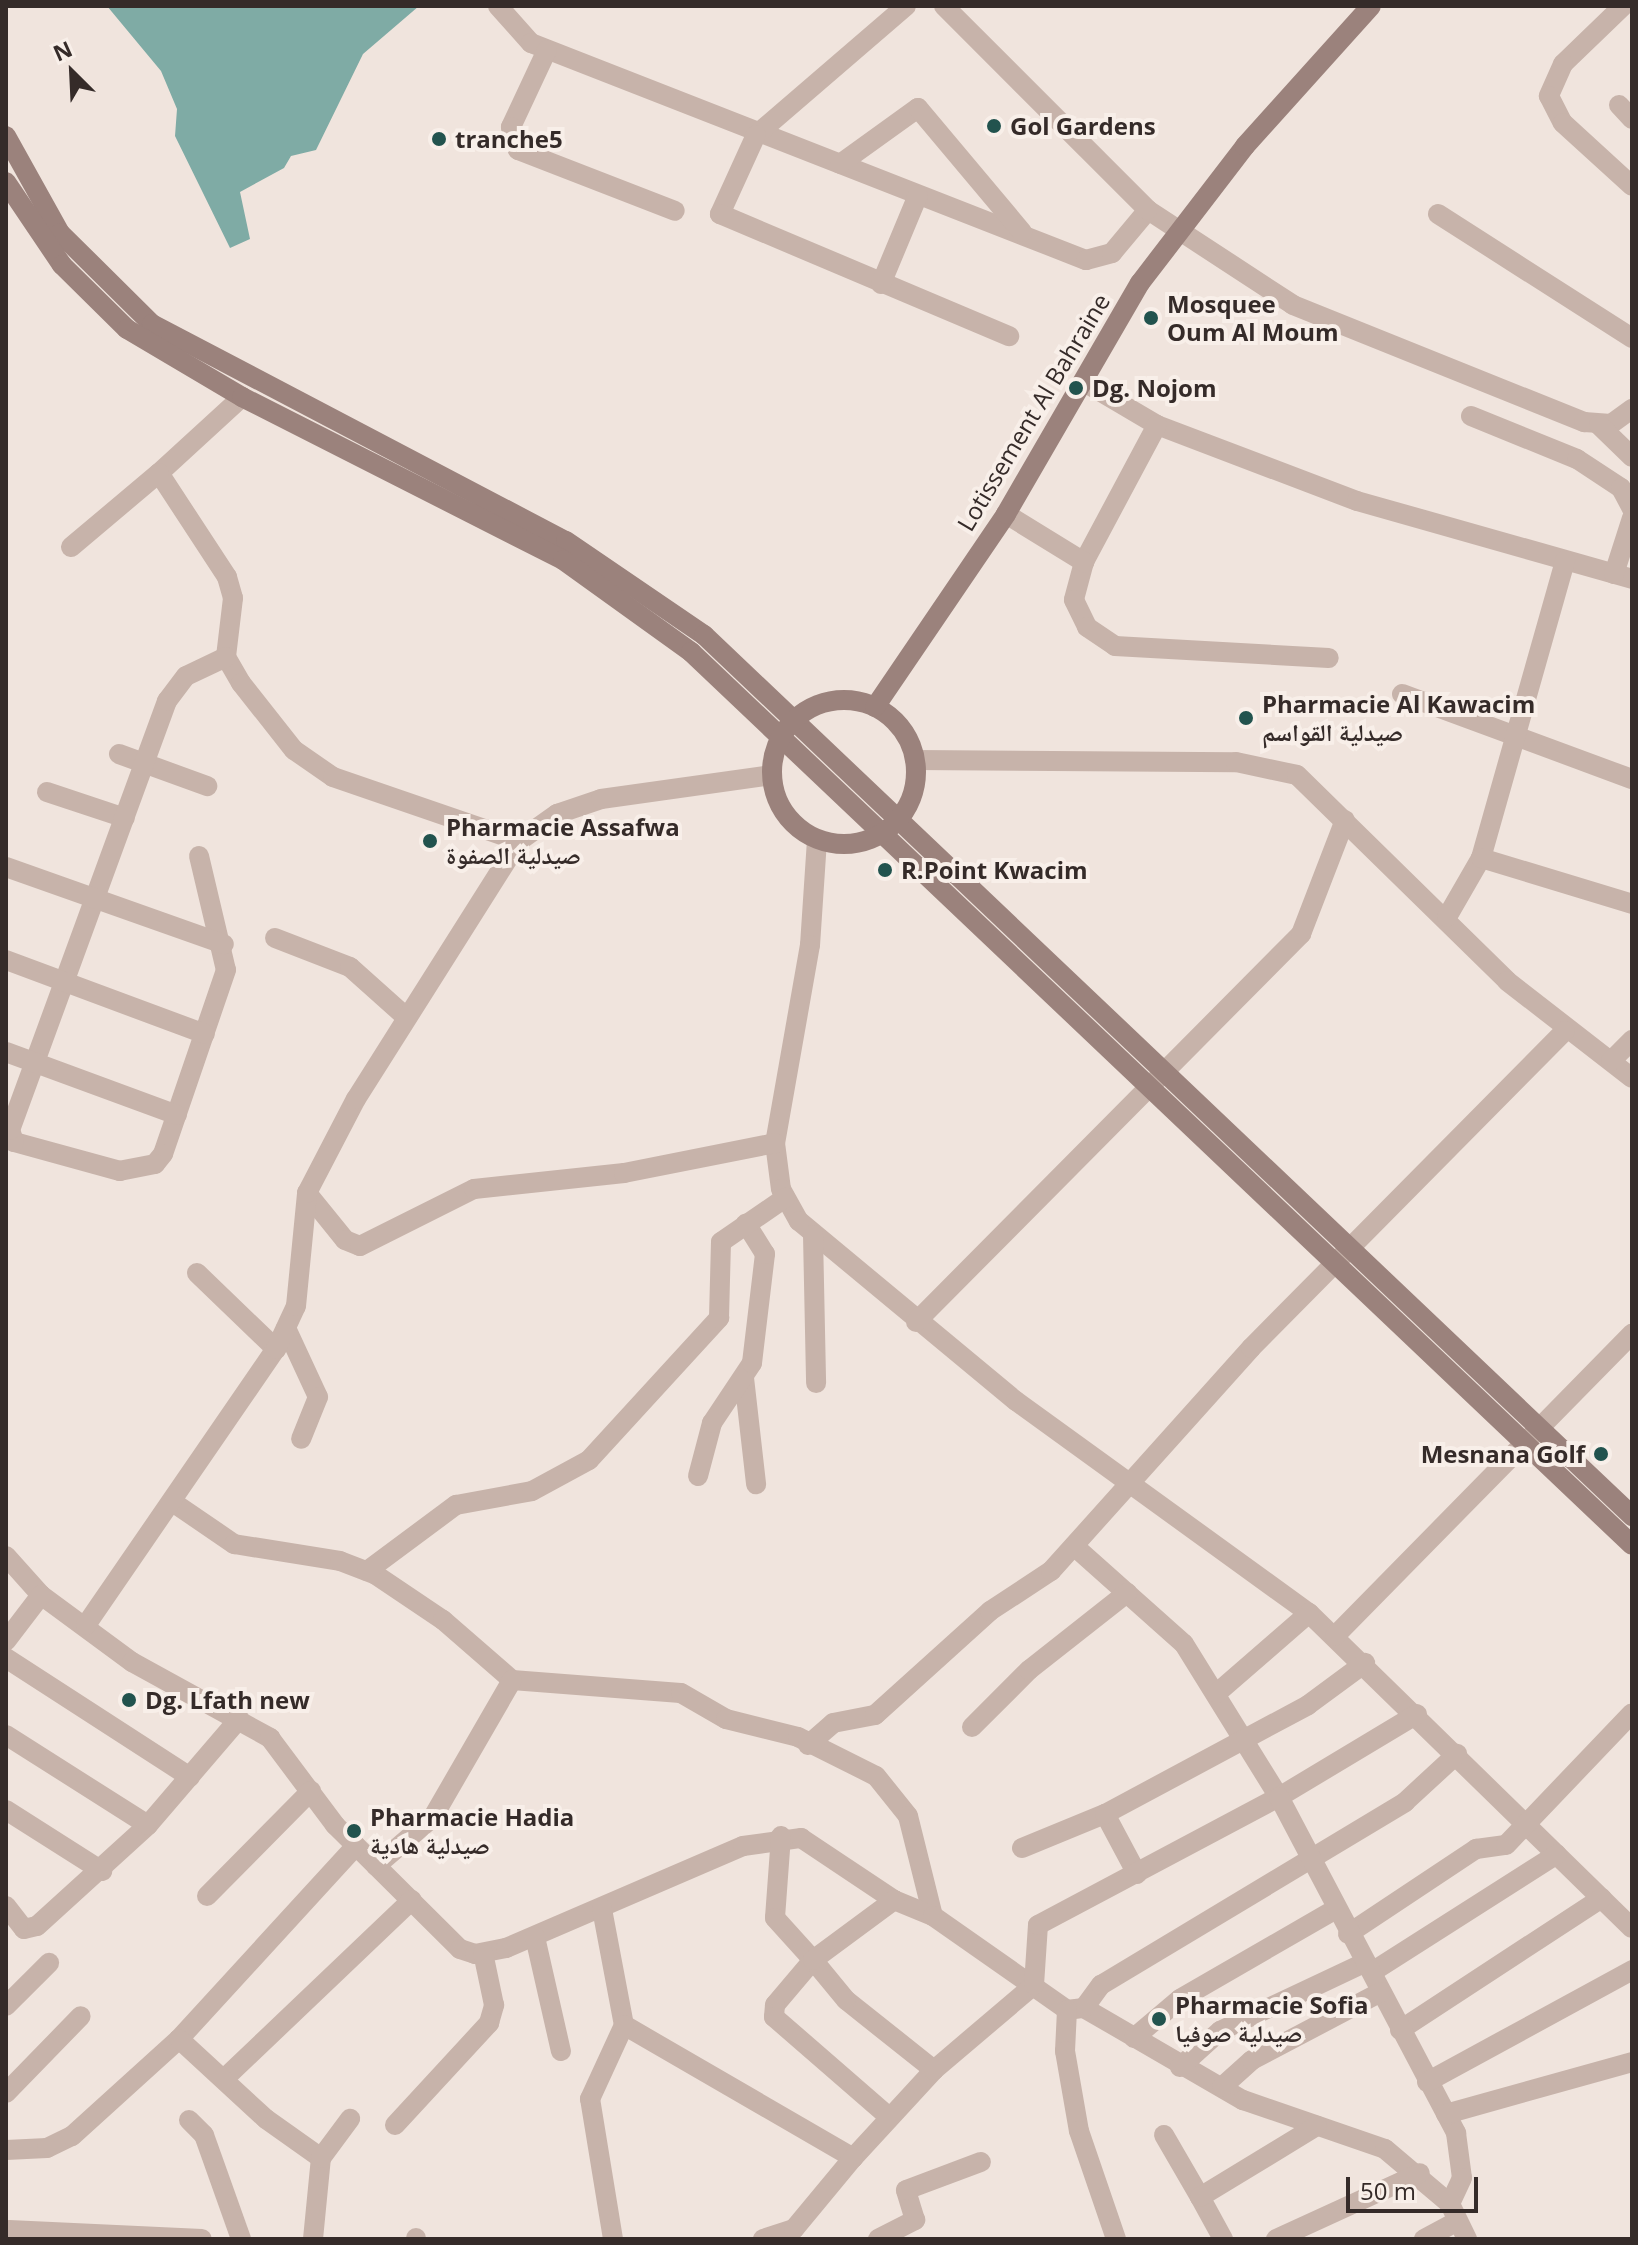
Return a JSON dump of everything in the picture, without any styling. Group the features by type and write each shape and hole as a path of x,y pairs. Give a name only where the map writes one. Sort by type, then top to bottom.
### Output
{"main road":[{"name":"Lotissement Al Bahraine","path":"875,707 1006,514 1180,228 1371,6"},
{"path":"6,136 60,233 152,324 602,562 704,635 881,834 1156,1079 1353,1249 1535,1438 1632,1545"},
{"path":"6,182 44,243 103,308 170,358 563,560 662,628 897,820 1338,1264 1535,1438 1632,1516"},
{"path":"832,701 875,707 902,729 915,760 913,792 897,820 881,834 850,844 817,840 784,814 771,775 786,729 832,701"}],"street":[{"path":"498,6 547,50 756,135 840,164 1086,260 1100,258 1148,210"},
{"path":"906,6 756,135 720,209 724,220 1009,336"},
{"path":"944,6 1148,210 1180,228 1279,299 1599,425 1632,457"},
{"path":"1623,6 1563,64 1549,96 1563,123 1632,186"},
{"path":"547,50 511,127 518,150 675,211"},
{"path":"840,164 918,108 1024,234"},
{"path":"881,284 918,195"},
{"path":"1438,214 1632,338"},
{"path":"1084,382 1157,425 1357,501 1623,576 1632,518"},
{"path":"71,547 159,473 242,397"},
{"path":"1599,425 1632,409"},
{"path":"1471,416 1577,459 1621,488 1632,509"},
{"path":"1157,425 1084,562 1074,600 1087,627 1115,646 1329,658"},
{"path":"159,473 227,577 233,598 226,657 294,750 333,777 519,841"},
{"path":"1006,514 1084,562"},
{"path":"1447,917 1481,858 1565,561"},
{"path":"199,856 224,944 226,970 163,1154 139,1170 14,1142 10,1130 96,903 167,701 186,676 226,657"},
{"path":"1402,694 1632,779"},
{"path":"119,754 207,786"},
{"path":"915,760 1266,765 1309,782 1565,1031 1632,1078"},
{"path":"86,1625 174,1503 276,1349 299,1285 307,1193 406,1017 519,841 557,814 601,799 771,775"},
{"path":"47,792 125,818"},
{"path":"916,1322 1301,934 1345,820"},
{"path":"817,840 810,945 775,1143 785,1198 813,1235 916,1322 1309,1613 1365,1663 1632,1928"},
{"path":"1481,858 1632,904"},
{"path":"6,867 96,903 224,944"},
{"path":"275,938 350,967 406,1017"},
{"path":"6,960 205,1034"},
{"path":"808,1745 833,1723 875,1715 1074,1546 1126,1480 1565,1031"},
{"path":"1611,1061 1632,1040"},
{"path":"6,1052 177,1115"},
{"path":"307,1193 345,1240 360,1246 474,1189 624,1173 775,1143"},
{"path":"367,1571 456,1505 532,1491 589,1460 719,1318 717,1248 785,1198"},
{"path":"746,1224 765,1254 744,1378 756,1484"},
{"path":"813,1235 816,1383"},
{"path":"197,1273 276,1349"},
{"path":"286,1328 318,1397 301,1439"},
{"path":"1335,1636 1535,1438 1632,1334"},
{"path":"698,1476 712,1423 744,1378"},
{"path":"174,1503 234,1544 367,1571 443,1620 512,1680 681,1693 742,1726 808,1745 876,1776 900,1800 933,1916"},
{"path":"1074,1546 1184,1644 1279,1797 1315,1862 1348,1934 1369,1967 1446,2114 1462,2178 1458,2221"},
{"path":"6,1556 41,1595 154,1677 270,1738 356,1846 412,1900 446,1940 483,1953 535,1937 781,1836 820,1848 894,1900 933,1916 1034,1985 1134,2038 1180,2067 1317,2126 1370,2142 1420,2173 1458,2221"},
{"path":"972,1727 1029,1670 1127,1593"},
{"path":"6,1641 41,1595"},
{"path":"1217,1693 1309,1613"},
{"path":"6,1658 190,1777"},
{"path":"1022,1848 1105,1814 1347,1682 1365,1663"},
{"path":"376,1866 433,1817 512,1680"},
{"path":"1348,1934 1476,1849 1506,1845 1632,1713"},
{"path":"763,2239 800,2234 853,2158 888,2116 934,2070 1034,1985 1038,1925 1279,1797 1417,1714"},
{"path":"6,1906 24,1929 37,1926 102,1871 148,1825 239,1719"},
{"path":"6,1735 148,1825"},
{"path":"1116,2239 1079,2131 1064,2037 1076,2009 1101,1985 1315,1862 1405,1802 1457,1754"},
{"path":"207,1896 311,1791"},
{"path":"6,1810 102,1871"},
{"path":"1105,1814 1137,1874"},
{"path":"781,1836 775,1918 846,2000 934,2070"},
{"path":"6,2150 47,2148 72,2136 179,2039 356,1846"},
{"path":"1180,2067 1220,2031 1369,1967 1557,1854"},
{"path":"1400,2030 1602,1898"},
{"path":"225,2078 412,1900"},
{"path":"888,2116 774,2017 775,2005 813,1960 894,1900"},
{"path":"602,1909 624,2025 590,2099 613,2239"},
{"path":"1134,2038 1180,1999 1336,1909"},
{"path":"535,1937 561,2051"},
{"path":"395,2125 489,2023 494,2005 483,1953"},
{"path":"6,2006 49,1963"},
{"path":"1427,2082 1632,1970"},
{"path":"1222,2087 1252,2060 1381,1992"},
{"path":"6,2093 81,2016"},
{"path":"624,2025 853,2158"},
{"path":"179,2039 321,2158"},
{"path":"1446,2114 1632,2062"},
{"path":"313,2239 321,2158 350,2119"},
{"path":"189,2120 204,2135 241,2239"},
{"path":"1200,2197 1317,2126"},
{"path":"1164,2135 1223,2239"},
{"path":"878,2239 915,2220 906,2190 981,2162"},
{"path":"1276,2239 1420,2173"},
{"path":"1424,2239 1458,2221"},
{"path":"8,2228 202,2239"}],"water":[{"path":"107,6 419,6 363,54 316,150 291,156 284,168 240,192 250,239 230,248 175,136 177,109 161,71"}],"place":[{"name":"Gol Gardens","path":"994,126"},
{"name":"tranche5","path":"439,139"},
{"name":"Mosquee Oum Al Moum","path":"1151,318"},
{"name":"Dg. Nojom","path":"1076,388"},
{"name":"Pharmacie Al Kawacim صيدلية القواسم","path":"1246,718"},
{"name":"Pharmacie Assafwa صيدلية الصفوة","path":"430,841"},
{"name":"R.Point Kwacim","path":"885,870"},
{"name":"Mesnana Golf","path":"1601,1454"},
{"name":"Dg. Lfath new","path":"129,1700"},
{"name":"Pharmacie Hadia صيدلية هادية","path":"354,1831"},
{"name":"Pharmacie Sofia صيدلية صوفيا","path":"1159,2019"}]}
